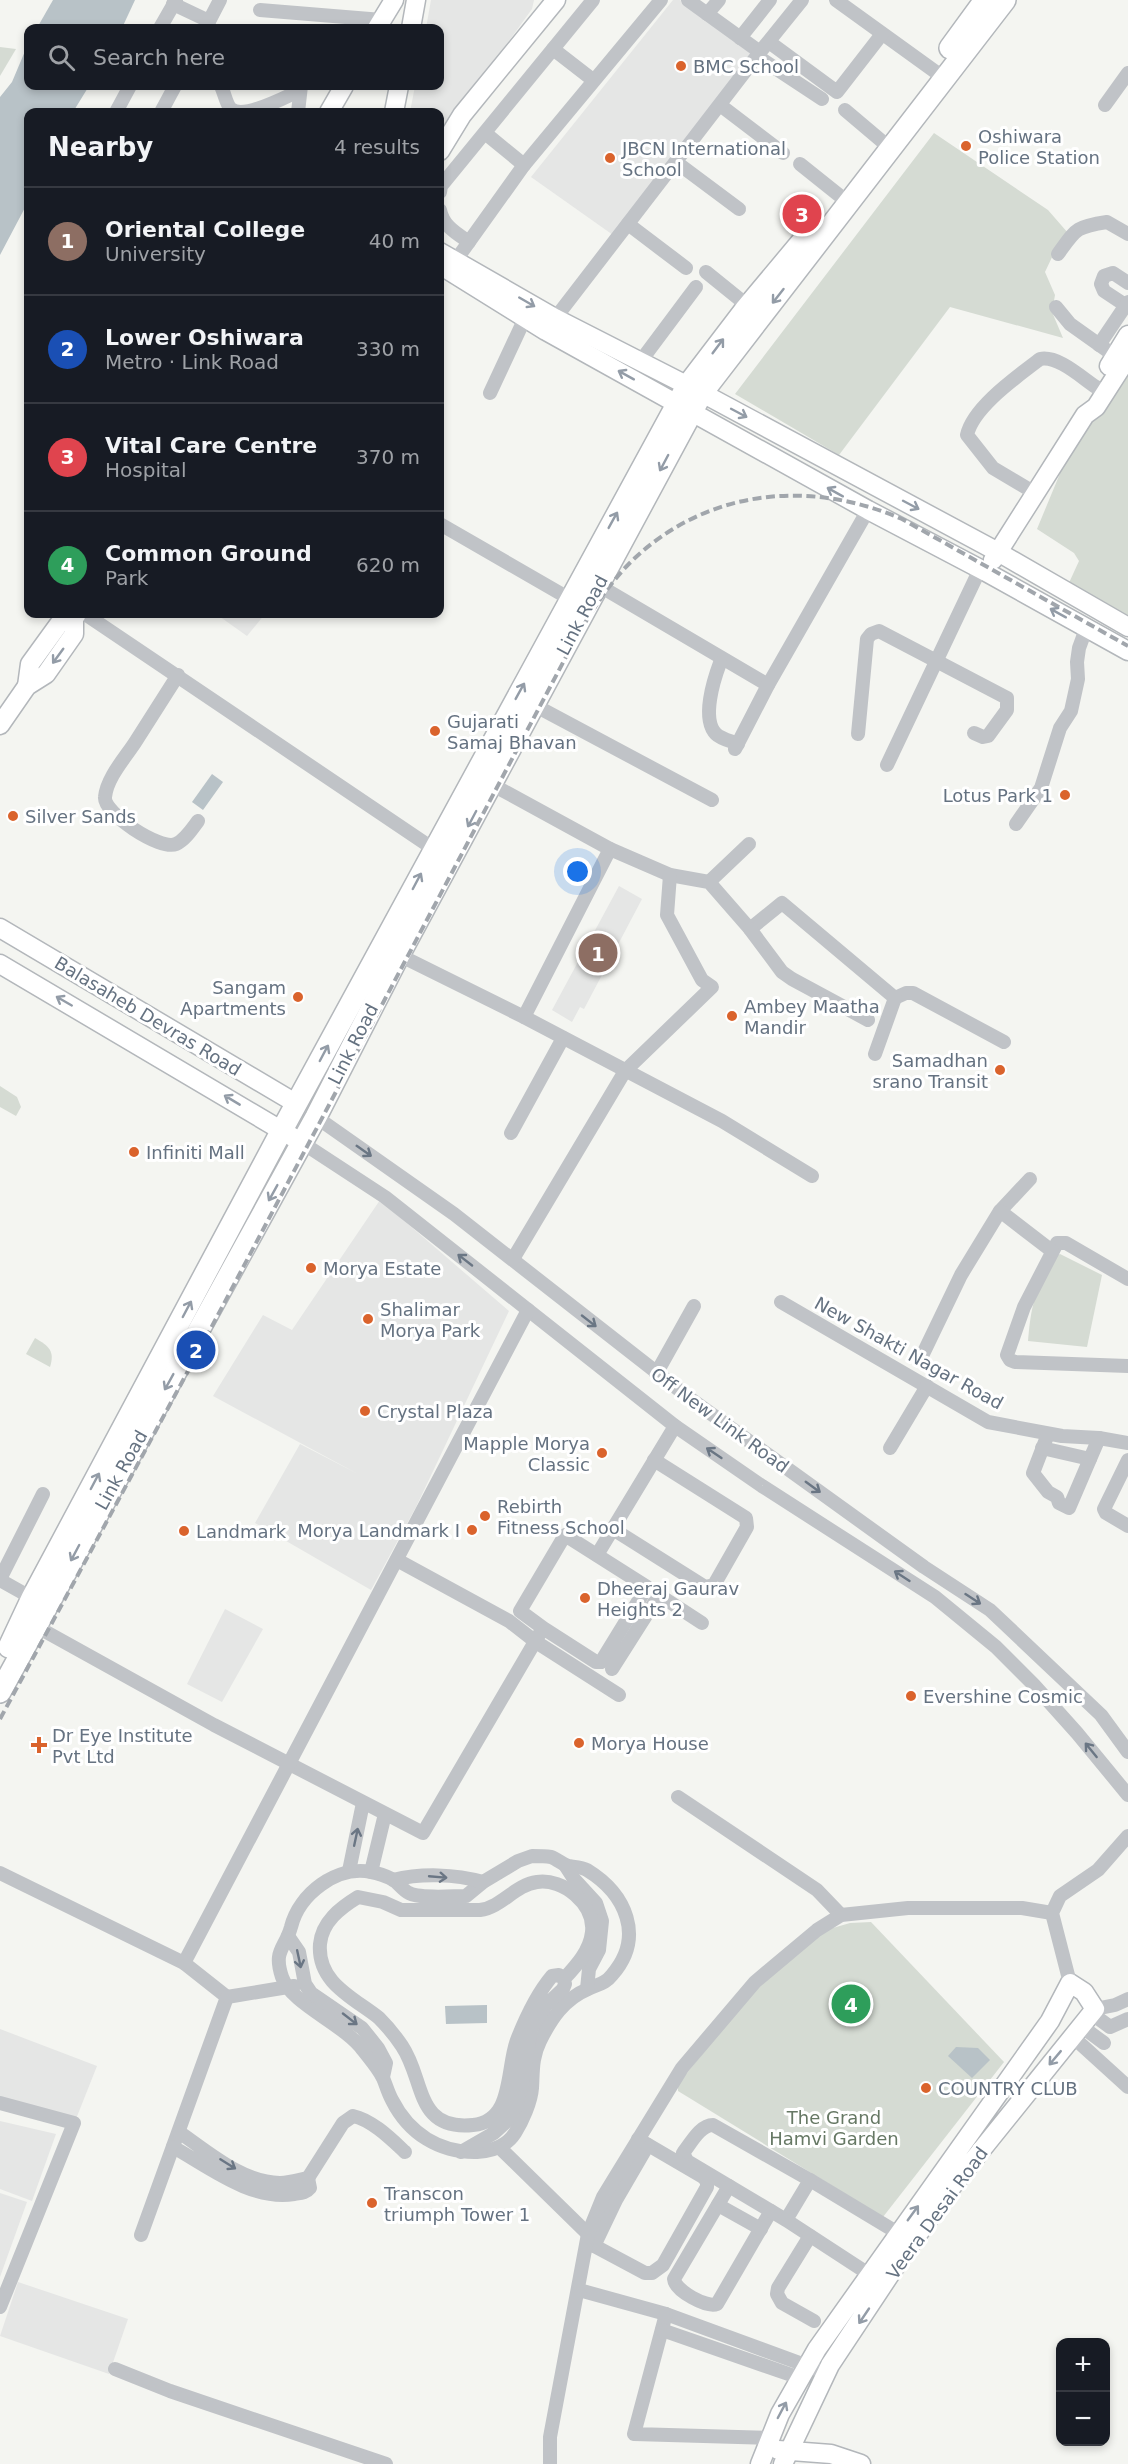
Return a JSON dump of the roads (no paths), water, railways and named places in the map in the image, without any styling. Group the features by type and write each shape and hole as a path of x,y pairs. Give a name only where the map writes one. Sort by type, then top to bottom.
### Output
{"main road":[{"path":"380,24 394,0"},
{"path":"412,24 417,0"},
{"path":"421,24 425,0"},
{"path":"444,144 462,115 556,0"},
{"path":"690,398 929,100 939,75 985,0"},
{"path":"690,398 748,306 939,75 1005,0"},
{"path":"330,108 342,90"},
{"path":"395,108 398,90"},
{"path":"406,108 409,90"},
{"path":"446,262 551,325 690,398 998,552 1128,627"},
{"path":"446,262 525,318 551,325 640,362 690,398 868,510 983,570 1128,651"},
{"path":"1084,415 1096,407 1121,356 1128,335"},
{"path":"983,570 998,552 1084,415 1087,402 1096,387 1121,356"},
{"name":"Link Road","path":"0,1663 29,1623 316,1117 399,955 442,854 491,784 534,705 598,572 690,398"},
{"name":"Link Road","path":"0,1692 29,1623 32,1598 282,1130 442,854 570,599 598,572"},
{"path":"0,726 27,686 30,664 59,624 72,618"},
{"name":"Balasaheb Devras Road","path":"0,928 297,1104"},
{"name":"Balasaheb Devras Road","path":"0,964 301,1142"},
{"name":"Off New Link Road","path":"297,1104 316,1117"},
{"path":"861,2464 831,2454 786,2457 765,2450 780,2414 804,2371 869,2274 1050,2021 1070,1983 1084,1992 1085,2021"},
{"name":"Veera Desai Road","path":"786,2457 826,2374 950,2189 1085,2021"}],"street":[{"path":"208,24 220,0"},
{"path":"444,182 593,0"},
{"path":"446,262 469,242 524,165 661,0"},
{"path":"688,0 740,38 837,92 882,34"},
{"path":"707,14 719,0"},
{"path":"740,38 770,0"},
{"path":"551,325 802,0"},
{"path":"836,0 939,75"},
{"path":"162,24 175,2 206,24"},
{"path":"260,10 380,24"},
{"path":"553,49 593,80"},
{"path":"762,50 822,99"},
{"path":"1105,105 1128,73"},
{"path":"118,108 128,90"},
{"path":"163,108 173,90"},
{"path":"223,90 230,108"},
{"path":"257,108 296,90"},
{"path":"298,108 300,90"},
{"path":"720,105 783,153"},
{"path":"845,110 885,143"},
{"path":"485,133 524,165"},
{"path":"676,162 739,209"},
{"path":"800,164 840,196"},
{"path":"444,222 469,242"},
{"path":"1058,254 1076,230 1081,228 1107,222 1128,234"},
{"path":"628,224 686,268"},
{"path":"706,272 748,306"},
{"path":"1099,345 1127,305 1104,291 1101,284 1104,276 1113,273 1128,283"},
{"path":"640,362 696,287"},
{"path":"1056,307 1070,324 1099,345 1121,356"},
{"path":"490,393 525,318"},
{"path":"1035,493 993,468 967,435 972,423 1002,389 1040,359 1046,358 1058,362 1096,387"},
{"path":"720,663 711,694 710,712 713,731 736,747 768,685 868,510"},
{"path":"444,526 570,599"},
{"path":"887,765 936,661 983,570"},
{"path":"598,572 768,685"},
{"path":"83,618 178,675 442,854"},
{"path":"1016,824 1041,788 1060,728 1071,711 1078,680 1079,648 1086,629"},
{"path":"858,734 867,639 871,634 879,631 1007,698 1007,710 988,736 983,737 974,733"},
{"path":"178,675 113,777 104,798 106,806 115,814 149,838 167,846 176,844 198,821"},
{"path":"534,705 712,800"},
{"path":"491,784 610,849 670,875 710,882 787,975 868,1020"},
{"path":"710,882 749,844"},
{"path":"524,1017 610,849"},
{"path":"513,1259 625,1071 712,987 702,980 667,915 670,875"},
{"path":"750,929 782,903 895,998"},
{"path":"399,955 524,1017 722,1121 812,1176"},
{"path":"875,1054 895,998 906,993 913,993 1004,1042"},
{"path":"511,1133 563,1038"},
{"name":"Off New Link Road","path":"316,1117 454,1214 656,1374 924,1567 990,1610 1101,1715 1128,1752"},
{"name":"Off New Link Road","path":"301,1142 385,1197 675,1426 762,1486 935,1597 996,1647 1070,1725 1128,1795"},
{"path":"922,1356 961,1275 1000,1211 1030,1179"},
{"path":"1000,1211 1052,1251"},
{"path":"1128,1279 1066,1243 1057,1243 1024,1306 1007,1355 1015,1362 1128,1366"},
{"name":"New Shakti Nagar Road","path":"781,1302 988,1422 1048,1434 1128,1443"},
{"path":"656,1374 694,1306"},
{"path":"184,1963 528,1310"},
{"path":"890,1448 927,1386"},
{"path":"597,1555 675,1426"},
{"path":"1048,1434 1033,1473 1049,1493 1057,1497 1059,1503 1069,1508 1099,1438"},
{"path":"1042,1448 1090,1459"},
{"path":"613,1529 705,1587 714,1585 747,1527 746,1518 654,1460"},
{"path":"1128,1460 1104,1509 1106,1514 1128,1526"},
{"path":"32,1598 0,1580 43,1494"},
{"path":"647,1587 601,1662 596,1662 519,1611 565,1535 647,1587 702,1623"},
{"path":"397,1560 509,1621 536,1642 619,1695"},
{"path":"612,1669 659,1595"},
{"path":"29,1623 289,1764 423,1833 543,1628"},
{"path":"678,1797 817,1890 841,1915"},
{"path":"349,1871 363,1803"},
{"path":"371,1872 385,1814"},
{"path":"1070,1983 1052,1913 1060,1896 1098,1870 1128,1836"},
{"path":"532,1856 551,1857 565,1865 585,1869 604,1882 619,1898 628,1917 630,1933 622,1963 605,1983 587,1989 563,2003 540,2040 533,2057 532,2090 514,2135 500,2148 489,2151 461,2152 434,2144 406,2124 391,2100 383,2077 348,2033 308,2005 286,1986 279,1969 279,1950 288,1936 293,1916 321,1884 349,1871 371,1872 393,1880 409,1893 466,1896 483,1882 518,1861 532,1856"},
{"path":"565,1865 574,1880 596,1903 602,1921 599,1950 589,1969 587,1989"},
{"path":"0,1873 184,1963 227,1998"},
{"path":"393,1880 415,1875 471,1878 483,1882"},
{"path":"461,2152 494,2133 509,2119 516,2106 522,2084 531,2029 546,2005 562,1989 565,1984 564,1979 559,1975 552,1976 537,1996 516,2042 505,2099 495,2115 484,2123 472,2116 453,2125 438,2117 425,2104 409,2058 380,2019 346,1996 329,1979 320,1952 321,1935 329,1919 358,1898 383,1902 401,1910 492,1908 509,1895 530,1884 552,1881 577,1896 591,1919 592,1930 583,1957 564,1979"},
{"path":"550,2464 550,2437 579,2290 590,2240 603,2197 643,2142 682,2068 755,1982 817,1930 841,1915 908,1908 1022,1908 1052,1913"},
{"path":"288,1936 299,1952 305,1984 311,1993 362,2028 378,2048 386,2063 383,2077"},
{"path":"227,1998 305,1984"},
{"path":"141,2235 227,1998"},
{"path":"1085,2021 1128,2000"},
{"path":"1085,2021 1110,2027 1128,2019"},
{"path":"1085,2021 1104,2043"},
{"path":"1085,2021 1128,2087"},
{"path":"0,2103 74,2123 0,2307"},
{"path":"179,2133 234,2169 256,2178 279,2183 308,2178 343,2123 353,2116 390,2138 405,2152"},
{"path":"885,2284 786,2220 683,2158 683,2153 700,2131 708,2125 713,2125 898,2233"},
{"path":"500,2148 590,2240 645,2273 657,2271 663,2265 707,2187 703,2177 643,2142"},
{"path":"963,2143 978,2154"},
{"path":"173,2147 229,2180 255,2191 281,2196 306,2192 310,2185 308,2178"},
{"path":"786,2220 810,2180"},
{"path":"729,2187 674,2279 677,2286 705,2304 712,2306 717,2304 771,2211"},
{"path":"718,2205 761,2229"},
{"path":"810,2236 778,2288 777,2294 782,2303 814,2321"},
{"path":"579,2290 666,2314 804,2371"},
{"path":"666,2314 634,2434 765,2450"},
{"path":"662,2330 804,2371 826,2374"},
{"path":"115,2369 170,2391 386,2464"}],"railway":[{"path":"0,1719 201,1347 576,638 611,585 636,557 665,534 697,516 729,504 763,497 798,496 833,499 868,507 902,519 1128,646"}],"place":[{"name":"BMC School","path":"681,66"},
{"name":"Oshiwara Police Station","path":"966,146"},
{"name":"JBCN International School","path":"610,158"},
{"name":"Vital Care Centre","path":"802,214"},
{"name":"Gujarati Samaj Bhavan","path":"435,731"},
{"name":"Lotus Park 1","path":"1065,795"},
{"name":"Silver Sands","path":"13,816"},
{"name":"Oriental College","path":"598,953"},
{"name":"Sangam Apartments","path":"298,997"},
{"name":"Ambey Maatha Mandir","path":"732,1016"},
{"name":"Samadhan srano Transit","path":"1000,1070"},
{"name":"Infiniti Mall","path":"134,1152"},
{"name":"Morya Estate","path":"311,1268"},
{"name":"Shalimar Morya Park","path":"368,1319"},
{"name":"Lower Oshiwara","path":"196,1350"},
{"name":"Crystal Plaza","path":"365,1411"},
{"name":"Mapple Morya Classic","path":"602,1453"},
{"name":"Rebirth Fitness School","path":"485,1516"},
{"name":"Morya Landmark I","path":"472,1530"},
{"name":"Landmark","path":"184,1531"},
{"name":"Dheeraj Gaurav Heights 2","path":"585,1598"},
{"name":"Evershine Cosmic","path":"911,1696"},
{"name":"Morya House","path":"579,1743"},
{"name":"Dr Eye Institute Pvt Ltd","path":"39,1745"},
{"name":"Common Ground","path":"851,2004"},
{"name":"COUNTRY CLUB","path":"926,2088"},
{"name":"Transcon triumph Tower 1","path":"372,2203"}],"park label":[{"name":"The Grand Hamvi Garden","path":"834,2127"}]}
